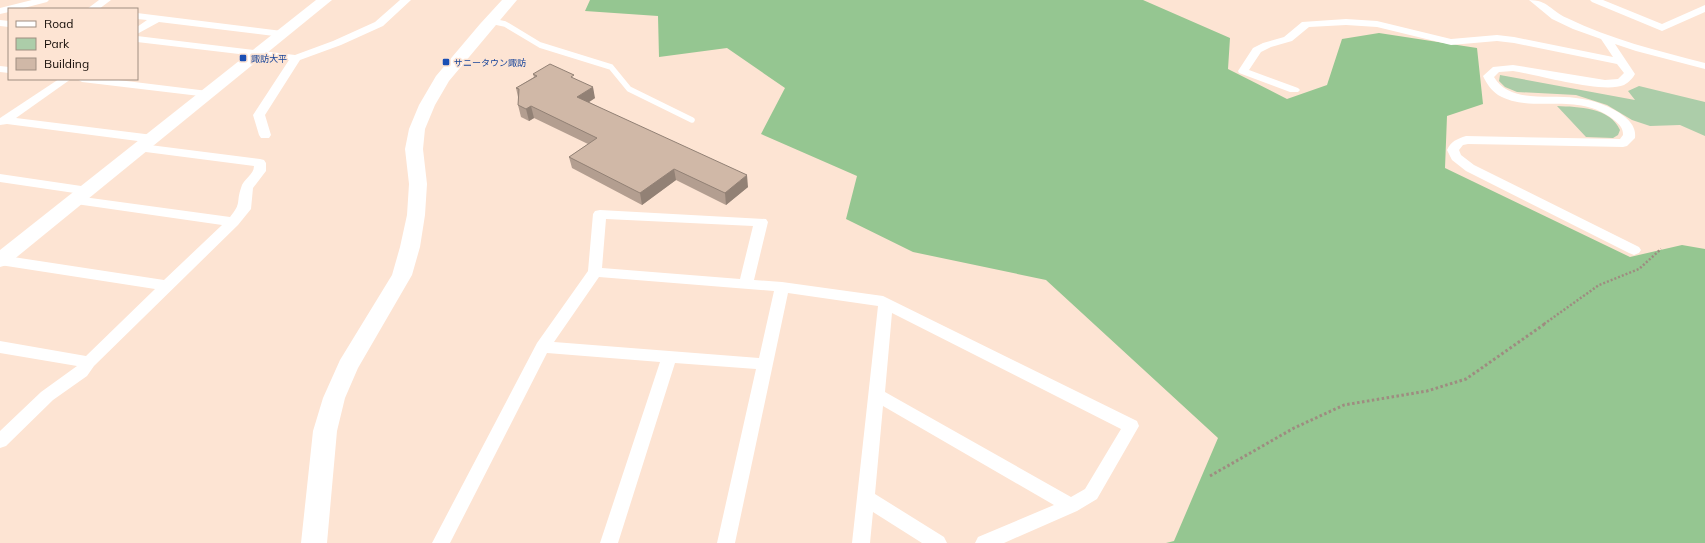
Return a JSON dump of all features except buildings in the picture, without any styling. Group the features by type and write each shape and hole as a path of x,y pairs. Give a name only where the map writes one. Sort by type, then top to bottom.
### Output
{"street":[{"path":"12,8 44,0"},
{"path":"94,8 106,0"},
{"path":"319,0 325,0"},
{"path":"0,260 147,144 325,0"},
{"path":"138,39 257,55 296,58 337,44 379,24 406,0"},
{"path":"314,543 325,431 334,398 348,366 402,275 410,247 416,215 418,184 414,149 417,130 427,105 442,79 491,20 510,0"},
{"path":"1534,0 1556,17 1606,38 1676,60 1705,66"},
{"path":"1602,1 1662,28 1705,8"},
{"path":"138,16 282,34"},
{"path":"138,30 158,18"},
{"path":"1294,90 1243,71 1257,50 1267,45 1288,39 1306,24 1346,22 1377,24 1451,42 1497,38 1621,62"},
{"path":"1606,38 1630,74 1628,79 1622,82 1601,84 1511,68 1494,69 1489,72 1488,76 1489,81 1494,87 1507,94 1523,99 1577,100 1606,110 1622,120 1630,132 1629,138 1623,143 1466,140 1458,142 1454,146 1453,151 1461,163 1470,168 1634,250"},
{"path":"265,135 259,115 296,58"},
{"path":"2,122 65,80"},
{"path":"90,80 208,94"},
{"path":"0,441 47,396 81,372 89,362 232,222 244,209 247,187 260,171 260,163 2,122"},
{"path":"0,178 82,196 232,222"},
{"path":"441,543 542,347 595,272 600,214 761,222 746,284"},
{"path":"0,260 168,286"},
{"path":"595,272 782,287 878,300 1131,426 1091,494 1071,506 984,543"},
{"path":"726,543 782,287"},
{"path":"861,543 886,304"},
{"path":"0,346 89,362"},
{"path":"542,347 766,364"},
{"path":"609,543 669,357"},
{"path":"877,395 1071,506"},
{"path":"866,498 938,543"}],"lane":[{"path":"491,20 505,24 540,45 611,66 629,89 692,120"}],"path":[{"path":"1210,476 1294,428 1344,405 1427,391 1466,380 1599,286 1639,269 1661,249"}],"green space":[{"path":"590,0 1143,0 1230,38 1228,69 1287,99 1327,85 1342,39 1379,33 1477,48 1483,104 1447,116 1445,168 1630,257 1682,245 1705,249 1705,543 1166,543 1174,541 1218,438 1046,280 913,252 846,219 857,176 761,134 785,88 727,48 659,57 658,16 585,11"},
{"path":"1500,75 1635,100 1628,91 1639,86 1705,102 1705,136 1680,125 1650,126 1632,120 1607,105 1576,95 1517,92 1505,87 1499,81"},
{"path":"1557,106 1584,108 1601,113 1615,122 1620,130 1618,135 1613,138 1586,137"}],"place":[{"name":"諏訪大平","path":"243,58"},
{"name":"サニータウン諏訪","path":"446,62"}]}
